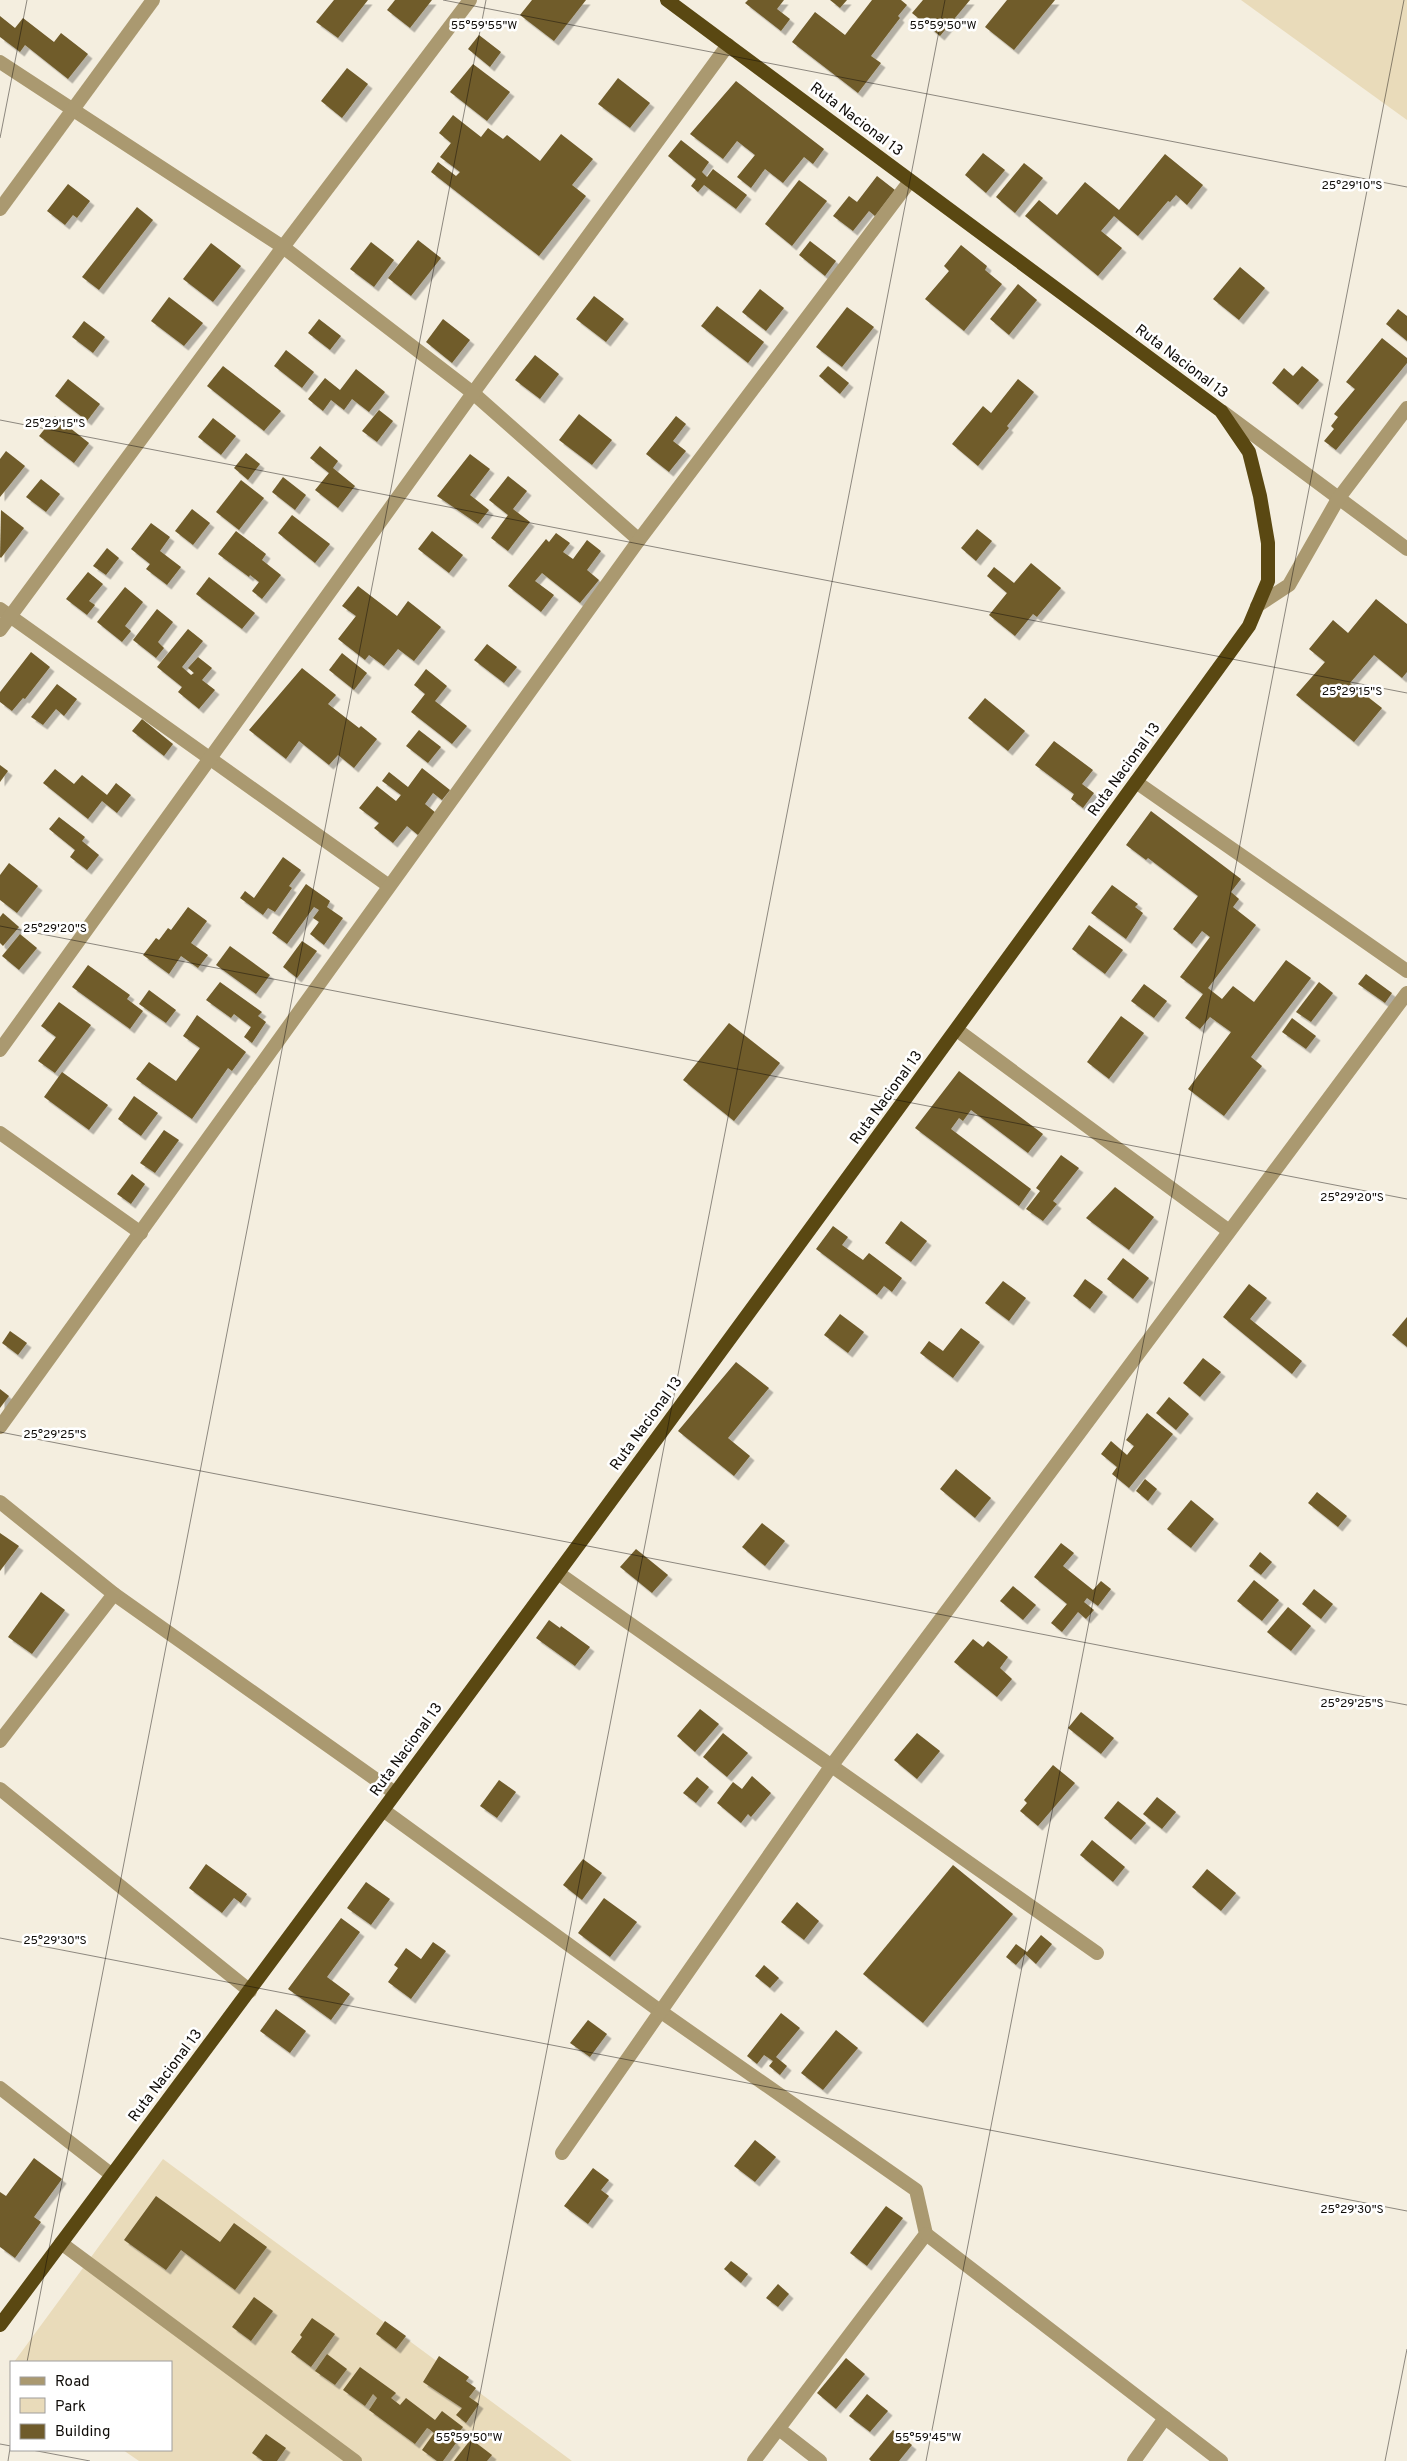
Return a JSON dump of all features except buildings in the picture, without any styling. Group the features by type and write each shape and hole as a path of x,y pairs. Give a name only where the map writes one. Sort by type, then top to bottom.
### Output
{"highway":[{"name":"Ruta Nacional 13","path":"0,2325 250,1991 957,1030 1249,626 1268,581 1268,544 1260,496 1248,452 1221,411 667,0"}],"street":[{"path":"0,209 153,0"},
{"path":"0,630 5,613 470,0"},
{"path":"0,1050 212,758 472,393 728,45"},
{"path":"0,62 283,247 472,393 639,540"},
{"path":"0,1427 142,1233 639,540 910,181"},
{"path":"1257,606 1289,585 1338,499 1407,408"},
{"path":"1221,411 1407,549"},
{"path":"5,613 390,886"},
{"path":"1136,782 1407,971"},
{"path":"562,2153 832,1765 1407,993"},
{"path":"957,1030 1229,1231"},
{"path":"0,1133 142,1233"},
{"path":"0,1502 114,1594 395,1793"},
{"path":"558,1572 1097,1953"},
{"path":"0,1741 114,1594"},
{"path":"0,1789 250,1991"},
{"path":"383,1810 660,2011 916,2190 926,2234 1221,2461"},
{"path":"0,2088 112,2175"},
{"path":"754,2461 926,2234"},
{"path":"61,2243 355,2461"},
{"path":"1134,2461 1165,2418"},
{"path":"779,2429 820,2461"}],"green space":[{"path":"1241,0 1407,0 1407,120"},
{"path":"163,2159 572,2461 139,2461 124,2451 172,2451 172,2361 15,2361"}]}
